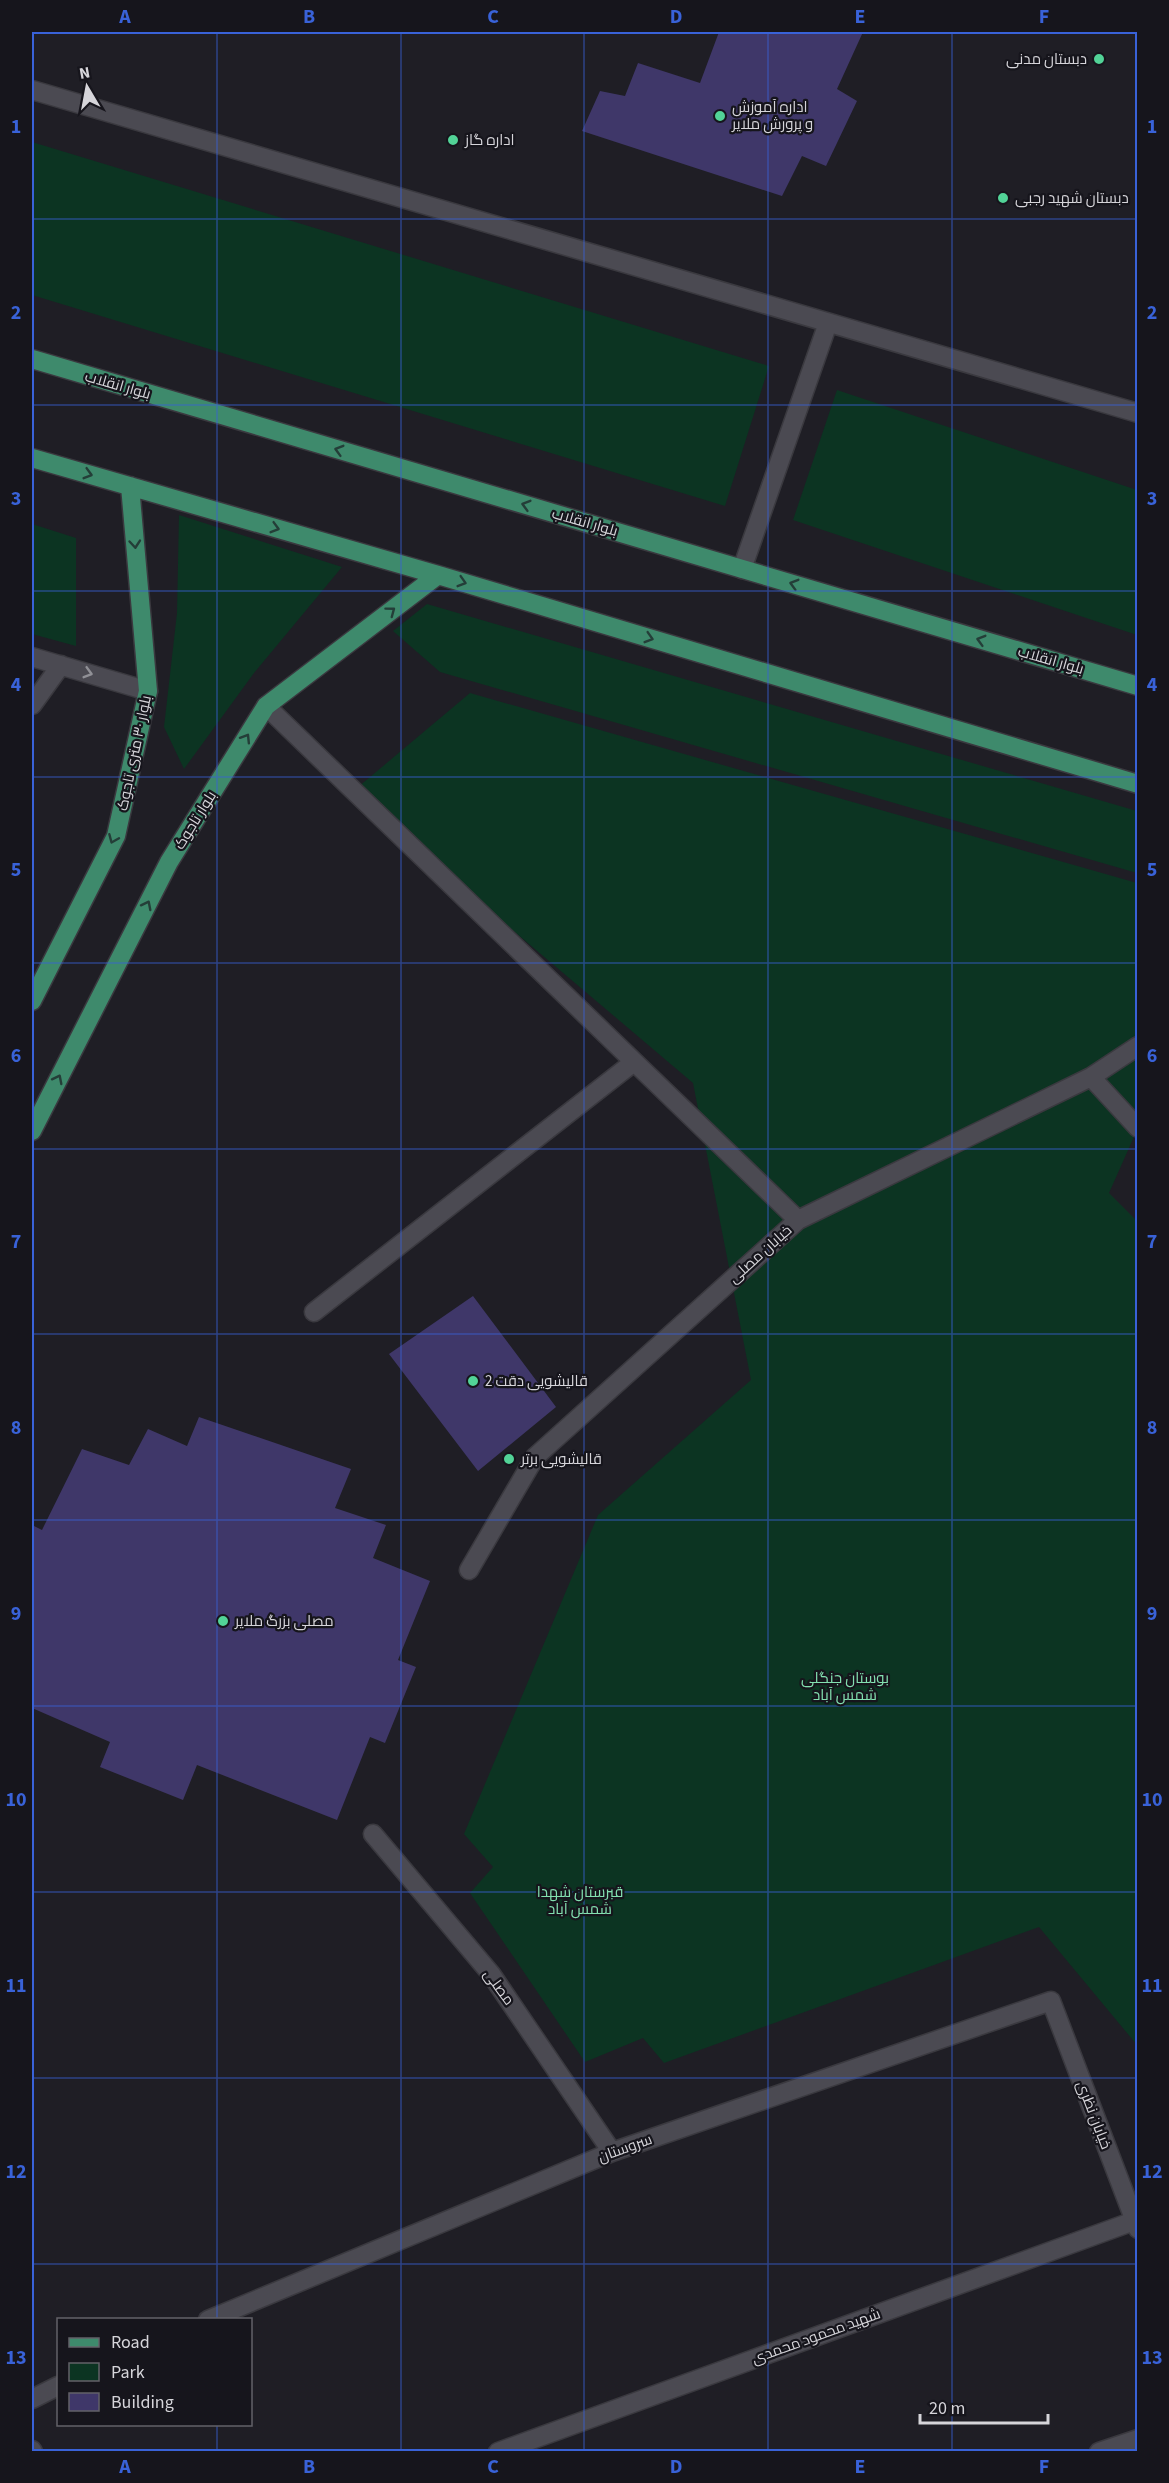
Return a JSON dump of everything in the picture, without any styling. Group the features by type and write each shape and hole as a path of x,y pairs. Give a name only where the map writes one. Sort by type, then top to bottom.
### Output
{"main road":[{"name":"بلوار انقلاب","path":"32,359 1137,686"},
{"path":"32,458 438,575 1137,784"},
{"name":"بلوار ۳۰ متری تاجوک","path":"32,1001 116,836 148,691 130,486"},
{"name":"بلوار تاجوک","path":"32,1131 169,862 266,706 438,575"}],"street":[{"path":"32,90 1137,413"},
{"path":"742,569 828,323"},
{"path":"32,657 148,691"},
{"path":"32,705 61,666"},
{"path":"266,706 798,1220"},
{"name":"خیابان مصلی","path":"469,1570 535,1457 798,1220 1091,1077 1137,1046"},
{"path":"314,1312 634,1062"},
{"path":"1091,1077 1137,1128"},
{"name":"مصلی","path":"373,1834 491,1974 612,2152"},
{"name":"سروستان","path":"210,2318 612,2152 1051,2001"},
{"name":"خیابان نظری","path":"1051,2001 1136,2225"},
{"name":"شهید محمود محمدی","path":"498,2451 1136,2225"},
{"path":"32,2399 57,2386"},
{"path":"1099,2451 1137,2439"}],"green space":[{"path":"32,142 769,366 725,506 32,295"},
{"path":"837,390 1137,490 1137,635 793,520"},
{"path":"179,515 342,567 254,673 184,769 164,727 177,613"},
{"path":"32,524 76,538 76,646 32,634"},
{"path":"427,604 1137,811 1137,873 440,672 393,631"},
{"name":"بوستان جنگلی شمس آباد","path":"470,693 1137,883 1137,1130 1109,1193 1138,1222 1137,2045 1039,1927 664,2063 643,2038 585,2062 470,1893 493,1867 464,1834 598,1515 751,1380 693,1083 351,793"}],"building":[{"name":"اداره آموزش و پرورش ملایر","path":"719,32 863,32 837,89 857,101 826,166 802,156 782,196 582,131 600,91 625,96 638,63 700,83"},
{"name":"قالیشویی دقت 2","path":"473,1296 556,1407 478,1471 389,1354"},
{"name":"مصلی بزرگ ملایر","path":"199,1417 351,1469 335,1508 386,1525 373,1558 430,1581 398,1660 416,1667 385,1743 370,1737 337,1820 197,1765 183,1800 100,1767 110,1742 32,1708 32,1525 42,1530 82,1449 129,1465 148,1429 187,1446"}],"place":[{"name":"دبستان مدنی","path":"1099,59"},
{"name":"اداره آموزش و پرورش ملایر","path":"720,116"},
{"name":"اداره گاز","path":"453,140"},
{"name":"دبستان شهید رجبی","path":"1003,198"},
{"name":"قالیشویی دقت 2","path":"473,1381"},
{"name":"قالیشویی برتر","path":"509,1459"},
{"name":"مصلی بزرگ ملایر","path":"223,1621"}],"park label":[{"name":"قبرستان شهدا شمس آباد","path":"580,1900"}]}
